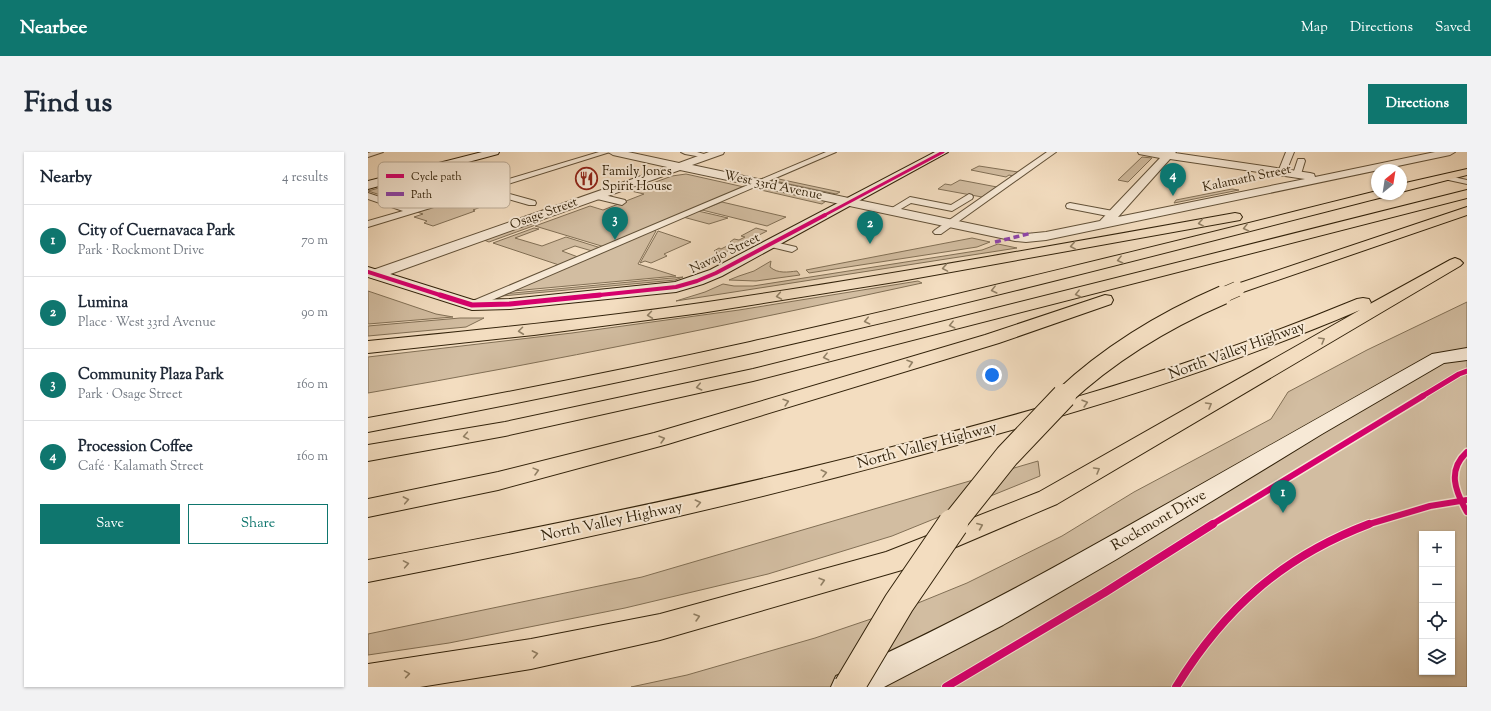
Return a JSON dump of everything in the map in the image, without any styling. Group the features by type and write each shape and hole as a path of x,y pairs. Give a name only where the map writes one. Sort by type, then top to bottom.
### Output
{"highway":[{"path":"1407,187 1467,172"},
{"path":"368,347 620,319 763,298 925,272 1371,194"},
{"path":"368,453 505,429 753,375 1251,250 1467,194"},
{"path":"368,425 616,376 818,332 1138,256 1371,195"},
{"path":"848,687 907,589 956,519 1008,455 1035,425 1090,374 1112,357 1152,330 1196,306 1260,280 1467,211"},
{"path":"368,508 498,481 727,420 992,339 1251,250"},
{"path":"368,680 531,654 660,627 892,562 1048,498 1461,261"},
{"name":"North Valley Highway","path":"368,571 482,550 758,489 1007,425 1114,394 1219,359 1340,312 1461,261"}],"street":[{"path":"456,162 494,152"},
{"name":"West 33rd Avenue","path":"613,152 1015,238 1026,238"},
{"name":"Osage Street","path":"372,273 719,152"},
{"name":"Navajo Street","path":"372,273 472,305 510,304 676,287 705,278 943,152"},
{"path":"1143,152 1170,154 1324,178"},
{"name":"Kalamath Street","path":"1026,238 1037,238 1324,178 1406,157 1450,152"},
{"path":"1104,224 1170,154"},
{"path":"368,185 378,182"},
{"name":"Rockmont Drive","path":"848,687 890,668 992,616 1439,358 1467,354"}],"lane":[{"path":"368,155 380,152"},
{"path":"510,181 606,152"},
{"path":"685,152 707,156"},
{"path":"472,305 832,152"},
{"path":"938,232 1052,152"},
{"path":"1282,172 1290,152"},
{"path":"1297,174 1301,161"},
{"path":"1447,177 1467,182"},
{"path":"368,196 378,199"},
{"path":"596,196 622,202"},
{"path":"510,197 532,203"},
{"path":"891,211 910,200 952,208 969,197"},
{"path":"1070,206 1113,214"},
{"path":"403,208 412,211"},
{"path":"368,224 422,208"},
{"path":"770,244 792,249"}],"shaded area":[{"path":"1142,157 1152,158 1128,182 1118,180"},
{"path":"979,166 1018,172 1013,176 1009,175 1006,177 971,170"},
{"path":"686,174 744,187 647,228 656,231 638,264 676,276 513,291 514,289 608,248 535,226 590,206 603,210 644,194 631,191 672,176"},
{"path":"774,178 840,192 836,194 770,180"},
{"path":"960,180 997,187 982,197 938,189 945,184 951,185"},
{"path":"759,187 826,201 822,204 752,188"},
{"path":"378,188 378,194 368,191"},
{"path":"1232,189 1239,190 1174,203 1176,200"},
{"path":"722,202 786,217 767,226 702,210"},
{"path":"429,208 478,208 473,210 475,211 433,226 424,223 427,221 414,217 423,214 417,212"},
{"path":"698,211 728,218 709,224 683,217"},
{"path":"545,218 533,226 489,242 484,240"},
{"path":"534,228 539,229 515,238 542,246 566,237 601,248 592,251 575,246 562,251 578,257 559,265 493,243"},
{"path":"756,228 767,231 724,253 714,251 733,243 730,242 734,239 739,240 745,237 741,236"},
{"path":"658,231 691,242 664,254 667,256 651,263 645,261 640,263"},
{"path":"972,238 990,242 977,247 809,273 806,270"},
{"path":"998,244 1017,248 676,301 705,292 723,284 734,286 753,286 982,250"},
{"path":"771,261 770,267 776,271 797,271 800,275 756,281 729,280 754,271"},
{"path":"683,277 675,280 502,296 503,294"},
{"path":"918,281 922,283 715,327 577,355 368,393 368,357 572,333 739,310"},
{"path":"368,291 436,314 453,317 368,324"},
{"path":"1467,302 1467,687 631,687 687,675 815,638 918,603 967,583 1062,536 1134,492 1271,419 1288,392 1367,350"},
{"path":"460,318 484,318 466,327 368,336 368,326"},
{"path":"1038,461 1040,476 892,536 768,574 625,608 449,643 368,655 368,634 642,577"}],"marked path":[{"path":"995,242 1032,233"}],"cycle path":[{"path":"368,272 472,305 510,304 676,287 697,281 716,273 943,152"},
{"path":"946,687 1104,593 1213,524 1459,374 1467,371"},
{"path":"1467,452 1461,458 1455,472 1455,480 1459,497 1467,512"},
{"path":"1176,687 1208,640 1239,605 1282,570 1305,555 1330,541 1381,520 1437,504 1467,500"}],"place":[{"name":"Family Jones Spirit House","path":"587,179"},
{"name":"Procession Coffee","path":"1173,196"},
{"name":"Community Plaza Park","path":"615,240"},
{"name":"Lumina","path":"870,244"},
{"name":"City of Cuernavaca Park","path":"1283,513"}]}
